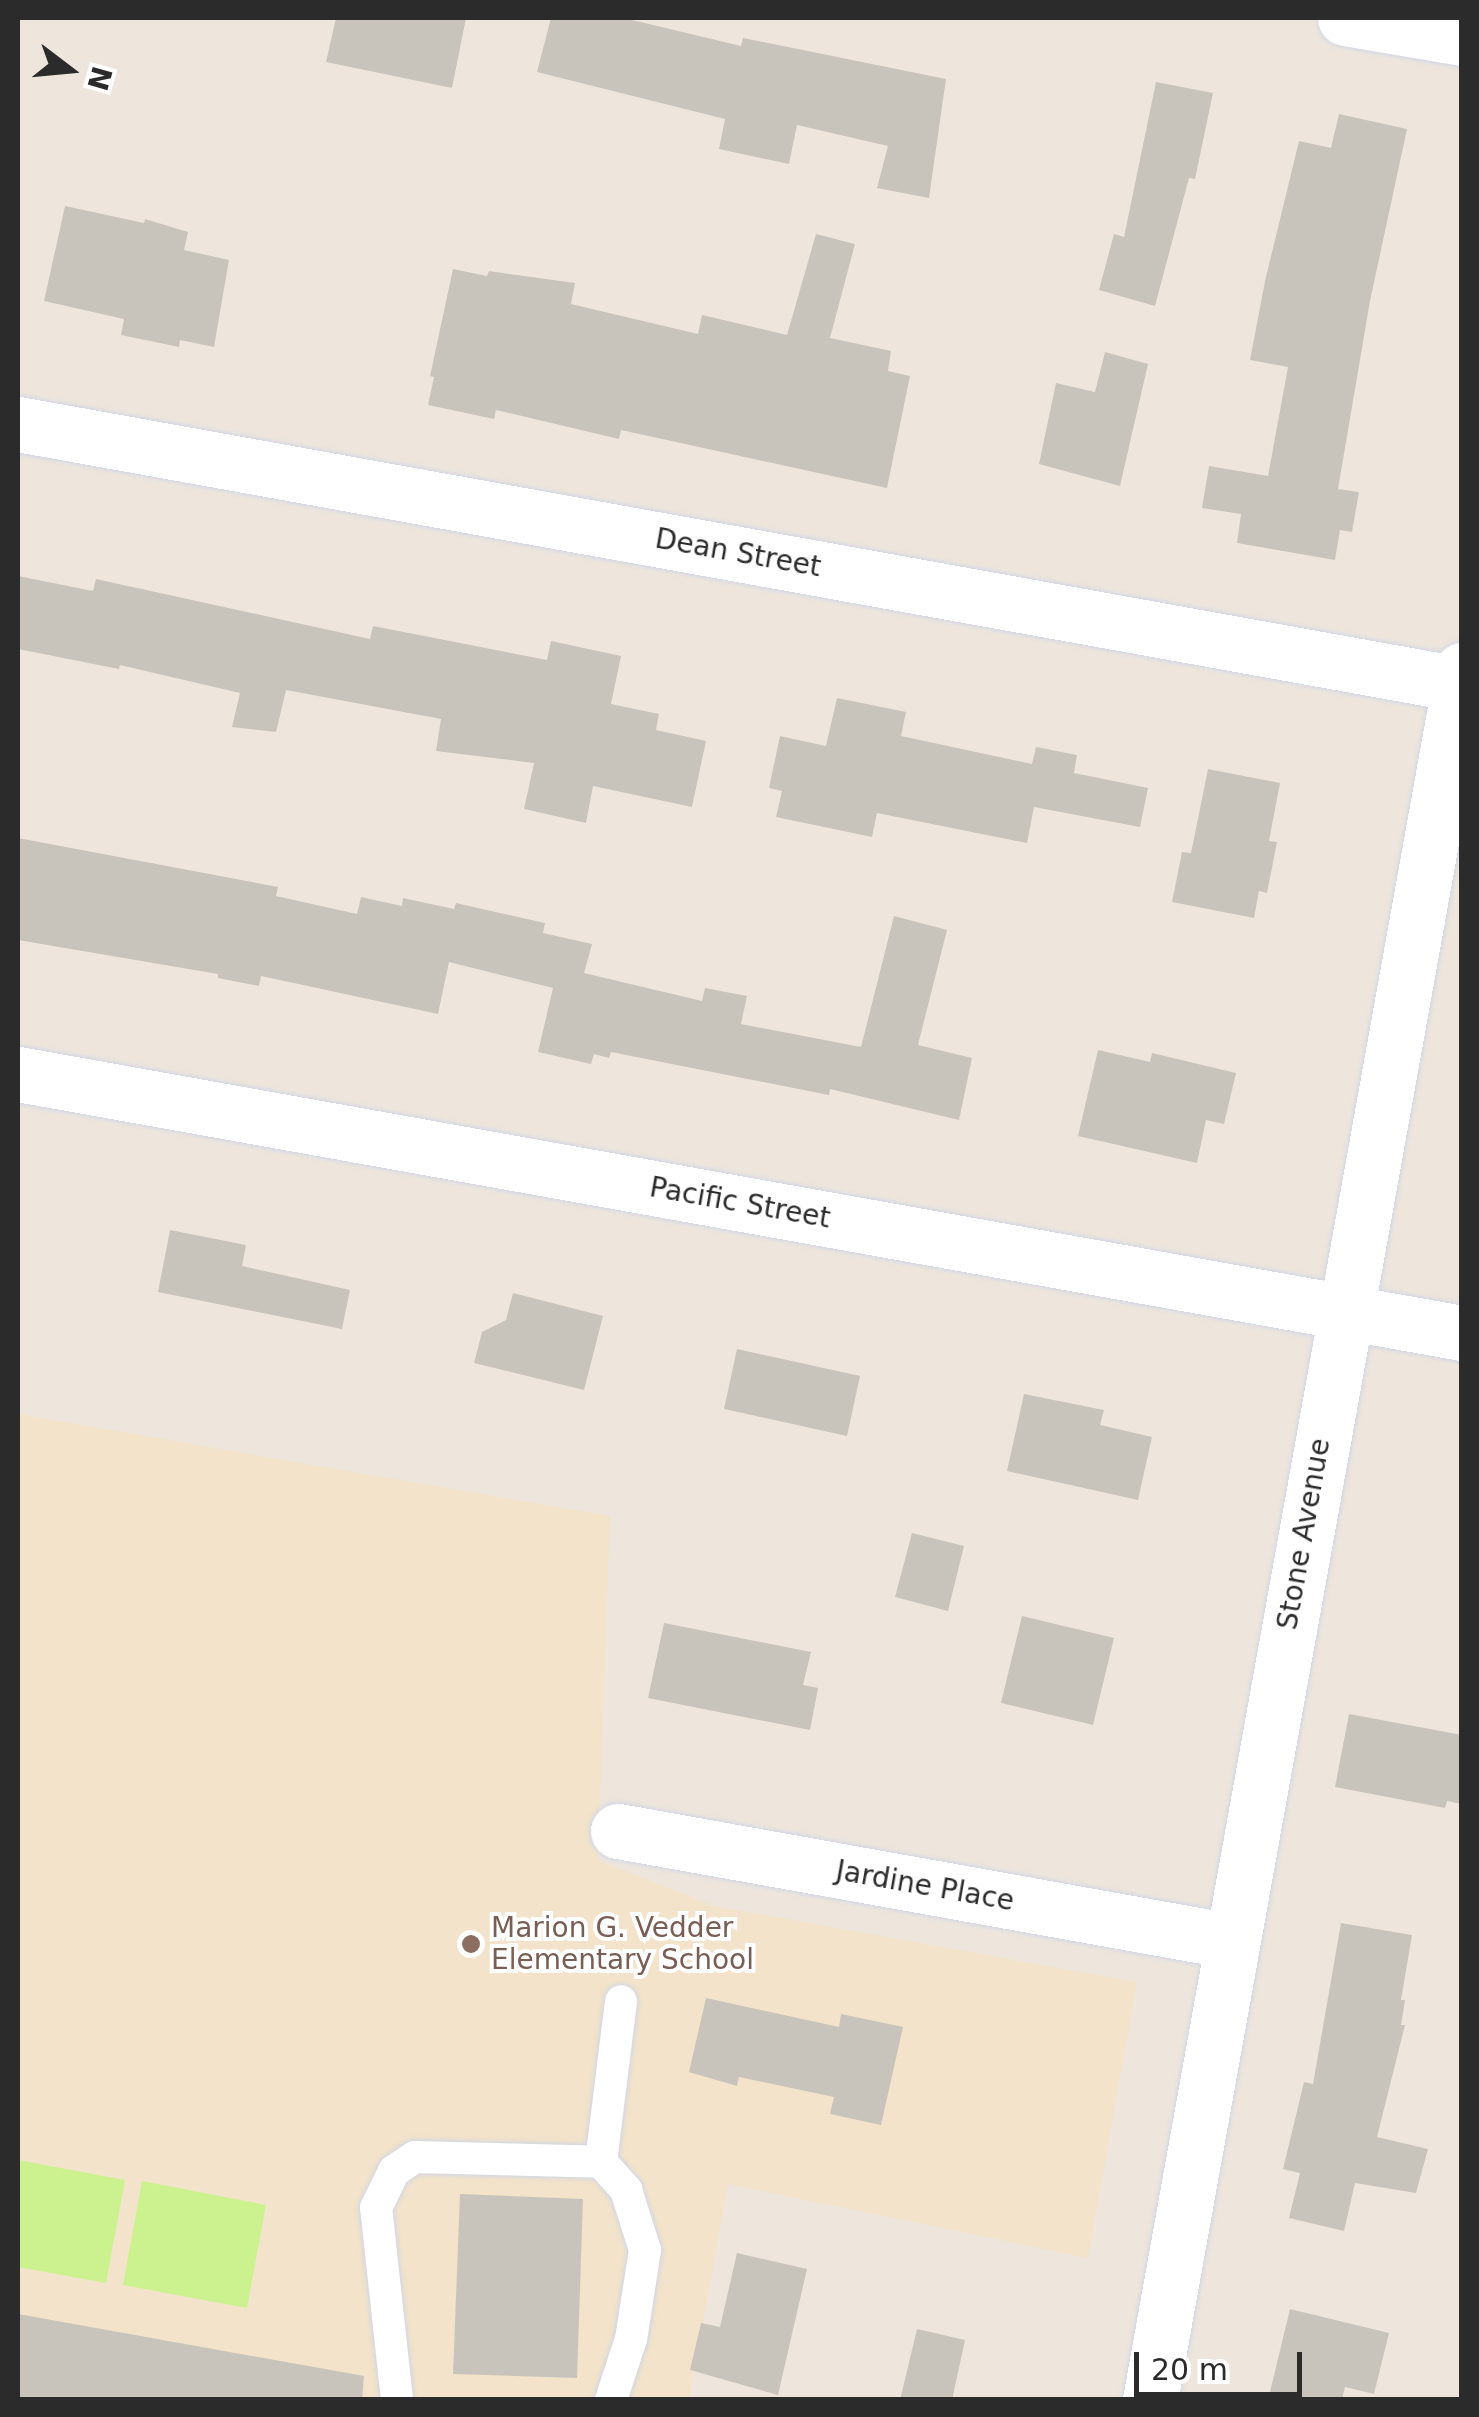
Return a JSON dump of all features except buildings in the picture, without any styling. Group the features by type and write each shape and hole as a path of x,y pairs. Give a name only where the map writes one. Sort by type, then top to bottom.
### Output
{"street":[{"path":"1345,18 1462,38"},
{"name":"Dean Street","path":"18,424 1460,677"},
{"name":"Stone Avenue","path":"1150,2400 1460,677"},
{"name":"Pacific Street","path":"18,1074 1462,1333"},
{"name":"Jardine Place","path":"618,1831 1231,1941"}],"lane":[{"path":"600,2162 621,2002"},
{"path":"397,2400 376,2208 394,2171 415,2158 600,2162 626,2190 645,2250 631,2339 611,2400"}],"shaded area":[{"name":"Marion G. Vedder Elementary School","path":"18,1414 610,1516 598,1860 714,1906 1137,1982 1088,2258 728,2184 689,2399 18,2399"}],"green space":[{"path":"18,2160 125,2180 106,2283 18,2267"},
{"path":"142,2181 266,2205 247,2308 123,2285"}],"place":[{"name":"Marion G. Vedder Elementary School","path":"471,1944"}]}
